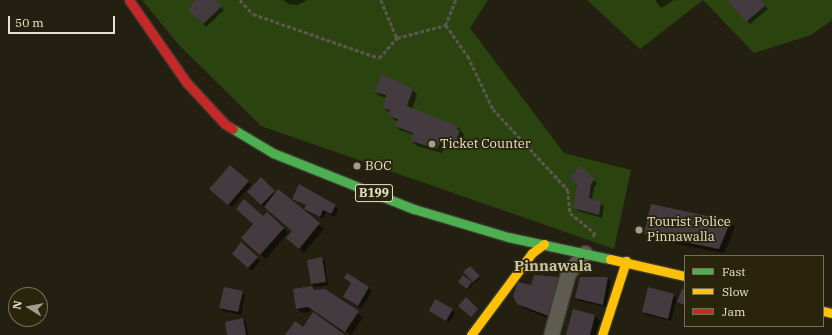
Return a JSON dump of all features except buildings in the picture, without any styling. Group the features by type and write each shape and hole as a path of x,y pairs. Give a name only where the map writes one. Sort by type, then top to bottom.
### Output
{"main road":[{"name":"B199","path":"130,0 187,83 225,124 273,153 414,209 508,237 626,261 684,276"},
{"path":"471,335 532,253 544,244"},
{"path":"602,335 626,261"}],"street":[{"path":"551,335 568,273 585,253"}],"path":[{"path":"240,0 253,14 379,58 397,38 446,25"},
{"path":"381,0 397,38"},
{"path":"446,25 456,0"},
{"path":"446,25 468,56 493,109 568,190 570,213 595,233 585,253"}],"green space":[{"path":"142,0 488,0 470,28 564,153 631,170 614,249 261,126 178,44"},
{"path":"587,0 703,0 640,49"},
{"path":"703,0 832,0 832,20 811,35 754,53"}],"traffic: fast":[{"path":"233,129 273,153 414,209 508,237 610,259"}],"traffic: slow":[{"path":"471,335 532,253 544,244"},
{"path":"610,259 684,276"},
{"path":"602,335 626,261"},
{"path":"824,311 832,313"}],"traffic: jam":[{"path":"129,0 187,83 225,124 233,129"}],"place":[{"name":"Ticket Counter","path":"432,144"},
{"name":"BOC","path":"357,166"},
{"name":"Tourist Police Pinnawalla","path":"639,230"}],"district":[{"name":"Pinnawala","path":"553,266"}]}
